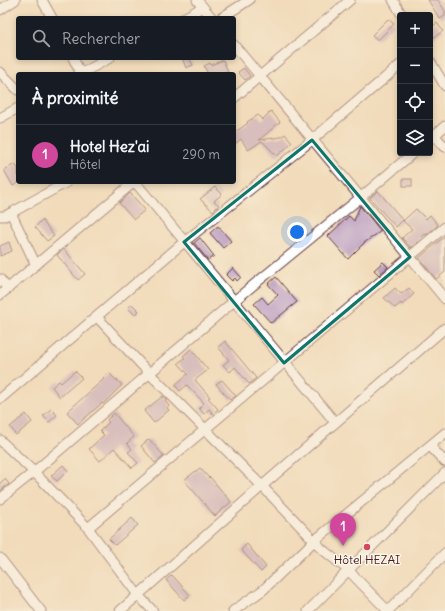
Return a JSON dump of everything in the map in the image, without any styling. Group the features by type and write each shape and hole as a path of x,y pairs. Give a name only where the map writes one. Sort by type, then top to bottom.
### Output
{"street":[{"path":"0,10 15,0"},
{"path":"42,0 51,16"},
{"path":"197,0 210,16"},
{"path":"224,16 249,0"},
{"path":"236,96 350,0"},
{"path":"393,0 400,12"},
{"path":"188,16 203,8"},
{"path":"236,47 445,299"},
{"path":"74,60 80,72"},
{"path":"85,72 106,60"},
{"path":"433,66 445,86"},
{"path":"0,399 184,242 312,140 397,68"},
{"path":"0,72 16,88"},
{"path":"0,118 16,109"},
{"path":"433,136 445,126"},
{"path":"433,138 445,147"},
{"path":"0,499 409,156"},
{"path":"0,216 5,216 11,213 63,184"},
{"path":"0,295 132,184"},
{"path":"136,184 284,363 335,422"},
{"path":"11,213 36,266"},
{"path":"88,528 445,227"},
{"path":"0,279 8,289"},
{"path":"97,317 150,374 262,486 314,541 348,570 388,611 445,553"},
{"path":"120,611 335,422 445,328"},
{"path":"233,611 263,590 314,541 445,433"},
{"path":"0,440 34,472 88,528 138,595 153,611"},
{"path":"430,446 445,462"},
{"path":"308,611 445,473"},
{"path":"0,558 41,611"}],"highlighted area":[{"path":"312,140 410,257 284,363 184,242"}],"building":[{"path":"428,0 438,0 445,11 445,16 440,19"},
{"path":"388,19 394,24 378,40 372,35"},
{"path":"437,23 443,31 433,38 433,26"},
{"path":"183,60 190,60 193,65 186,68"},
{"path":"223,60 228,72 207,72 204,66 210,63 211,65"},
{"path":"244,68 250,76 245,80 238,72"},
{"path":"271,111 280,122 259,140 281,137 285,134 292,142 277,156 262,141 248,150 241,139 236,143 236,132 258,115 262,120"},
{"path":"15,164 16,184 13,186 4,170"},
{"path":"403,179 412,179 412,186 403,186"},
{"path":"215,187 222,194 214,201 219,205 213,211 200,199"},
{"path":"378,191 403,220 396,227 370,198"},
{"path":"130,193 145,210 134,219 119,203"},
{"path":"360,206 381,231 364,243 348,259 328,236 349,216 354,221"},
{"path":"416,209 426,219 430,215 438,225 426,235 425,234 411,248 402,238 412,229 403,221"},
{"path":"42,220 54,236 47,241 35,227"},
{"path":"218,226 231,241 223,248 210,233"},
{"path":"445,236 445,272 436,279 419,258"},
{"path":"200,238 214,256 208,260 194,243"},
{"path":"9,242 12,251 0,256 0,246"},
{"path":"64,249 85,274 78,280 57,255"},
{"path":"383,262 388,267 379,275 374,270"},
{"path":"233,268 241,277 237,281 235,278 232,281 226,275"},
{"path":"276,277 297,302 271,323 254,304 262,297 268,304 278,295 268,284"},
{"path":"395,288 401,294 409,288 414,294 402,305 401,303 395,308 384,298"},
{"path":"132,304 139,311 135,315 128,308"},
{"path":"225,341 256,378 249,384 235,367 230,372 223,365 229,360 218,347"},
{"path":"191,349 208,370 195,380 218,409 213,414 209,409 204,414 199,408 204,403 187,385 180,391 175,385 188,374 178,363 185,358 183,356"},
{"path":"75,371 82,378 60,397 52,387 59,381 61,383"},
{"path":"109,373 122,385 103,404 102,403 78,424 67,412"},
{"path":"222,380 236,396 230,400 216,384"},
{"path":"163,396 167,400 165,401 169,406 167,408 169,410 154,423 144,411"},
{"path":"51,409 57,415 49,422 43,416"},
{"path":"114,413 134,437 127,443 132,449 128,452 138,463 132,468 114,448 100,461 89,449 104,435 100,431 109,422 107,420"},
{"path":"26,414 32,422 16,435 10,427"},
{"path":"149,439 164,456 155,463 141,446"},
{"path":"63,465 68,471 57,481 51,476"},
{"path":"200,468 209,478 210,477 231,502 215,516 184,480"},
{"path":"5,479 9,484 0,491 0,483"},
{"path":"132,518 138,525 115,545 109,539"},
{"path":"247,544 266,567 261,572 241,550"},
{"path":"172,575 190,595 184,600 166,580"}],"place":[{"name":"Hotel Hez'ai","path":"343,546"},
{"name":"Hôtel HEZAI","path":"367,547"}]}
